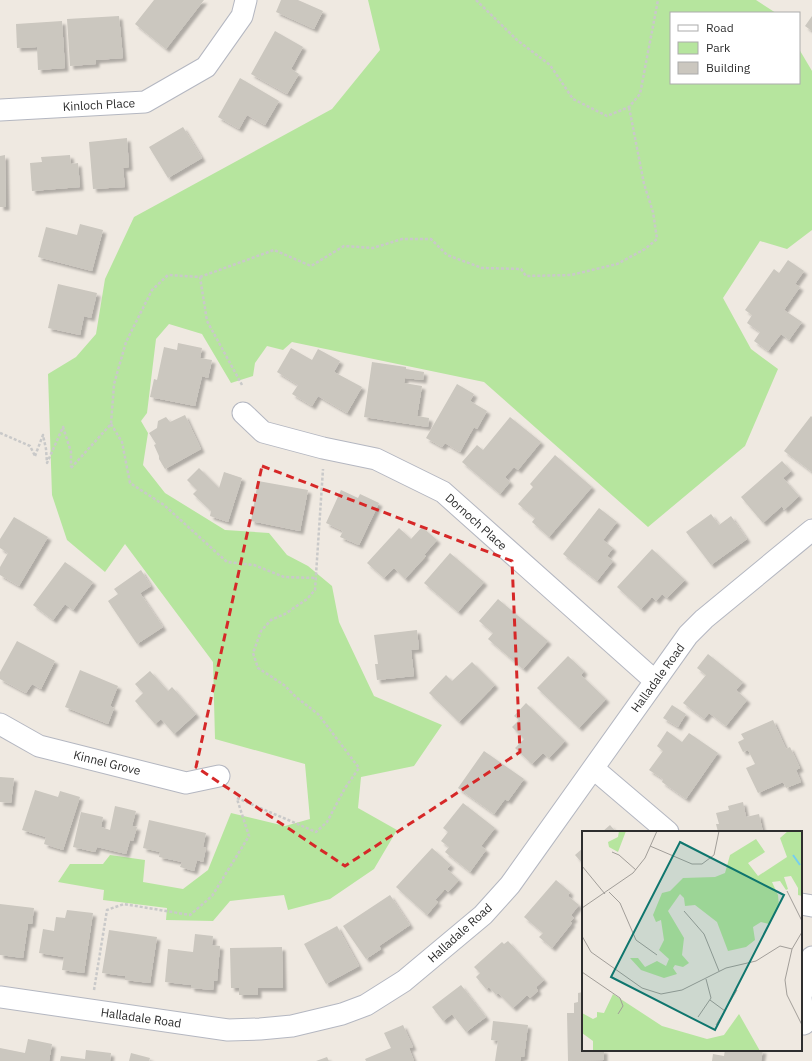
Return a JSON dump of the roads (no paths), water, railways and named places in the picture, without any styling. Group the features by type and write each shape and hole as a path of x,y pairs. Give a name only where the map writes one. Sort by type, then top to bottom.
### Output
{"street":[{"name":"Kinloch Place","path":"0,110 145,102 206,67 242,16 246,0"},
{"name":"Dornoch Place","path":"243,414 263,432 323,448 376,459 443,492 655,681"},
{"name":"Halladale Road","path":"0,997 228,1030 292,1026 342,1014 366,1005 404,981 483,915 510,885 688,635 704,619 812,530"},
{"name":"Kinnel Grove","path":"0,724 39,746 186,783 219,776"},
{"path":"594,769 667,831"},
{"path":"802,904 812,906"},
{"path":"802,992 807,970 812,957"},
{"path":"802,1006 804,1024"}]}
